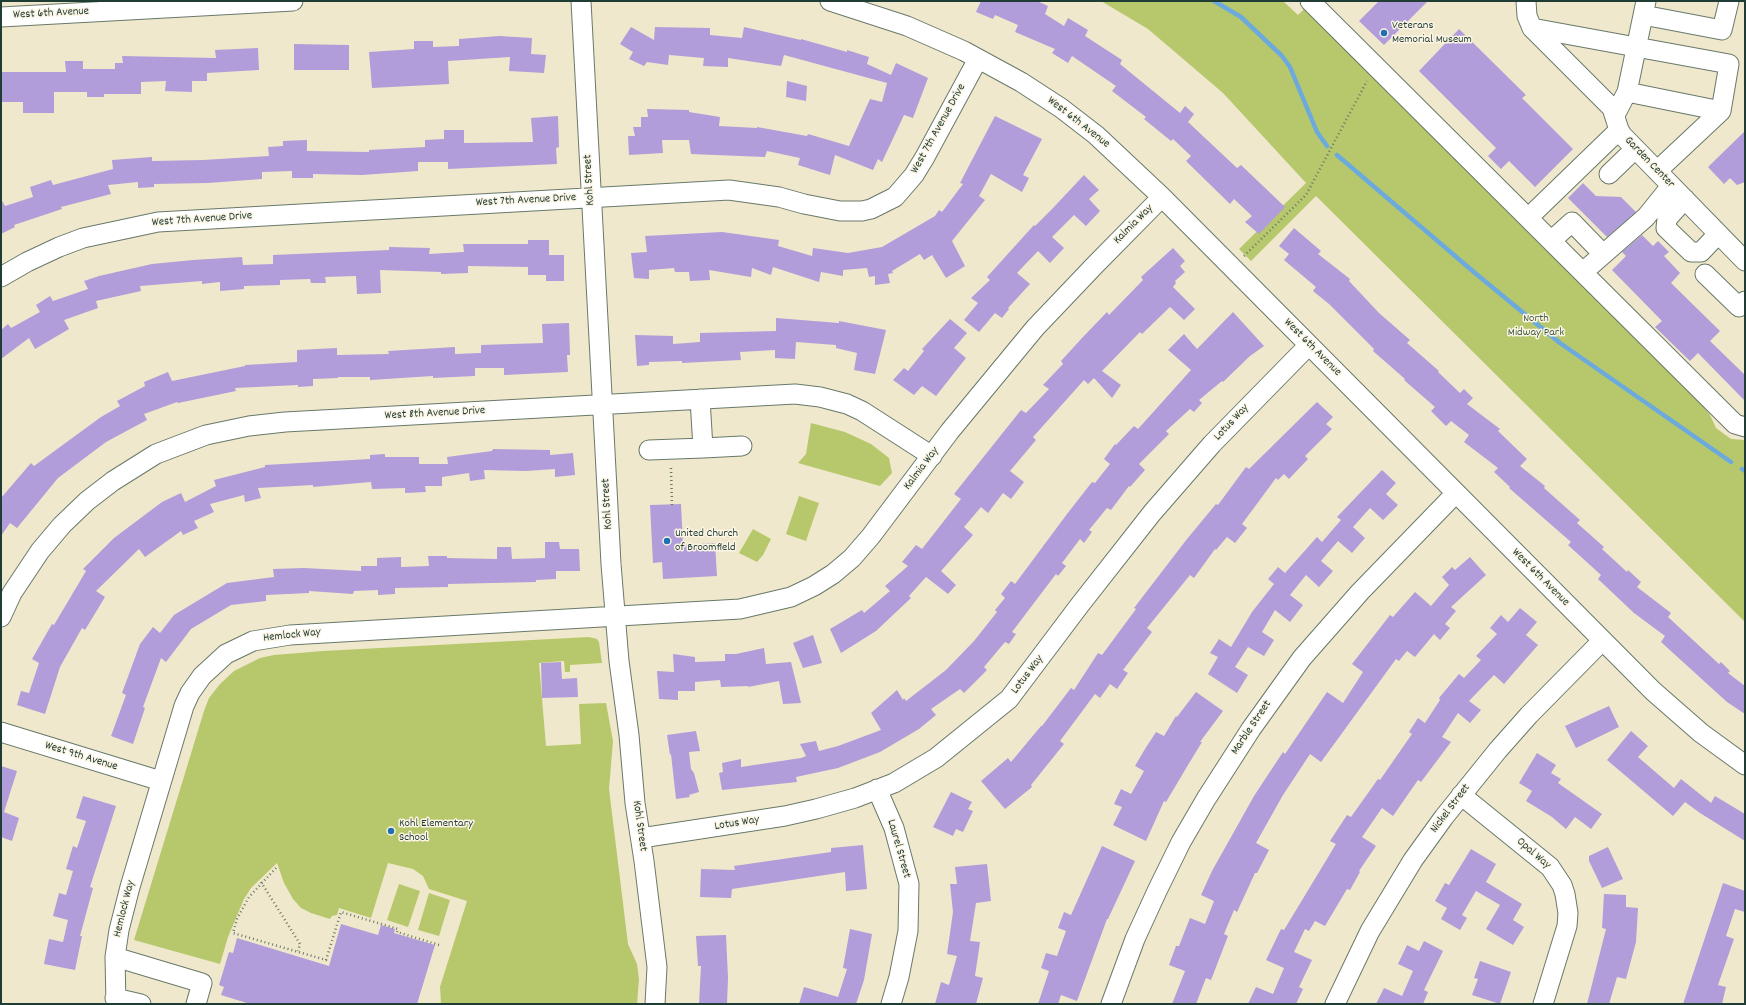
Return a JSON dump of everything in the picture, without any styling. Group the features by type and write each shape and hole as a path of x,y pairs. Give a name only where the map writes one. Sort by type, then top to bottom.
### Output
{"street":[{"name":"West 6th Avenue","path":"1,17 293,1"},
{"name":"Kohl Street","path":"581,1 602,404 618,661 629,735 657,967 655,1004"},
{"name":"West 6th Avenue","path":"830,1 882,16 978,59 1021,82 1061,108 1096,135 1162,197 1653,691 1701,733 1745,766"},
{"path":"1310,1 1735,424 1745,427"},
{"name":"Garden Center","path":"1526,1 1526,16 1532,28 1612,108 1617,123 1636,149 1745,261"},
{"path":"1528,218 1617,123 1627,92 1644,8 1722,30 1729,1"},
{"path":"1532,28 1737,66 1721,111 1657,171"},
{"name":"West 7th Avenue Drive","path":"1,277 27,262 83,238 158,222 729,190 779,197 804,204 840,211 862,211 871,209 895,197 914,176 978,59"},
{"path":"1627,92 1721,111"},
{"path":"1609,174 1636,149"},
{"path":"1582,272 1646,217 1671,186"},
{"name":"Kalmia Way","path":"615,615 740,609 791,597 834,574 871,536 995,376 1035,328 1095,264 1162,197"},
{"path":"1685,199 1667,219 1666,228 1691,252 1701,252 1718,234"},
{"path":"1551,241 1572,222 1603,254"},
{"path":"1705,274 1739,307 1745,301"},
{"name":"Lotus Way","path":"641,838 785,816 855,798 894,783 936,758 1009,699 1108,568 1152,513 1217,439 1309,346"},
{"name":"West 8th Avenue Drive","path":"1,617 12,594 40,551 62,525 87,501 129,470 156,454 206,435 249,426 285,422 794,394 820,397 847,404 862,411 932,456"},
{"path":"700,399 703,448"},
{"path":"649,450 742,446"},
{"name":"Marble Street","path":"1111,1004 1135,940 1178,849 1206,799 1251,729 1302,658 1360,592 1456,493"},
{"name":"Hemlock Way","path":"115,1001 115,956 118,930 184,706 190,693 210,667 226,654 253,641 290,635 615,615"},
{"name":"Nickel Street","path":"1335,1004 1370,931 1413,860 1461,795 1529,715 1602,641"},
{"name":"West 9th Avenue","path":"1,732 161,781"},
{"name":"Laurel Street","path":"877,789 894,828 909,884 908,931 902,963 891,1004"},
{"name":"Opal Way","path":"1461,795 1550,867 1562,885 1568,913 1567,926 1543,1004"},
{"path":"115,956 202,983 196,1004"},
{"path":"115,1001 141,1004"}],"path":[{"path":"1232,267 1306,195 1376,67"},
{"path":"671,468 672,504"},
{"path":"276,868 249,896 237,919 233,933 326,960 341,912 398,929 397,932 439,945"},
{"path":"261,882 300,944 298,952"}],"green space":[{"name":"North Midway Park","path":"1101,1 1283,1 1298,15 1306,7 1694,395 1710,415 1716,428 1731,439 1745,440 1745,622 1316,196 1251,261 1239,249 1306,183 1223,93 1148,29"},
{"path":"811,423 845,432 871,444 889,458 892,473 880,486 798,463 806,454"},
{"path":"799,496 819,503 806,541 786,534"},
{"path":"753,529 771,539 763,555 757,562 739,553"},
{"name":"Kohl Elementary School","path":"589,637 597,639 599,642 602,663 570,665 570,672 565,672 564,661 539,663 546,746 581,744 579,704 606,703 613,741 609,789 628,944 637,964 639,979 637,1004 441,1004 440,987 467,901 429,889 423,876 413,869 388,863 371,918 339,908 337,915 332,916 330,919 301,908 293,899 284,883 277,863 251,888 244,899 228,937 220,964 134,940 204,711 209,698 220,684 234,671 260,658 274,655"},
{"path":"399,884 420,891 408,927 387,920"},
{"path":"429,893 450,900 439,936 418,930"}],"building":[{"path":"981,1 1037,1 1048,6 1045,14 1064,26 1068,18 1088,30 1085,36 1122,60 1120,64 1180,113 1185,106 1194,114 1188,122 1237,168 1241,165 1285,207 1259,234 1245,222 1252,216 1234,199 1230,204 1186,161 1191,156 1173,139 1171,141 1144,119 1146,117 1112,91 1116,86 1072,56 1068,63 1052,53 1055,49 1015,32 1018,25 995,15 993,19 976,12"},
{"name":"Veterans Memorial Museum","path":"1379,1 1428,1 1384,45 1359,21"},
{"path":"631,27 654,40 655,27 710,28 710,35 742,38 744,27 801,39 847,52 847,50 869,57 867,64 891,75 896,63 928,78 913,118 904,115 882,162 878,159 873,170 835,155 830,175 798,165 800,158 767,151 765,157 691,154 689,140 662,140 663,153 629,155 628,136 635,136 633,127 641,127 641,117 648,117 647,109 689,110 689,112 720,117 719,126 757,127 807,136 808,134 849,146 870,99 882,102 887,83 784,55 781,66 728,58 728,67 703,66 704,58 669,55 668,65 647,62 644,66 629,59 633,52 620,44"},
{"path":"1459,29 1526,95 1522,98 1573,149 1535,187 1509,161 1501,169 1488,156 1496,148 1419,71"},
{"path":"499,36 532,38 531,54 546,55 544,73 509,71 510,57 448,61 449,84 372,88 369,52 414,49 414,41 433,41 433,47 459,46 459,39"},
{"path":"294,44 349,45 349,70 294,70"},
{"path":"258,48 259,70 207,73 207,81 192,81 192,92 165,91 166,81 141,82 141,94 104,94 104,97 87,97 87,92 54,92 54,113 23,113 23,102 1,102 1,72 66,72 65,61 83,61 83,69 115,69 115,63 123,63 122,56 216,58 215,50"},
{"path":"787,81 807,86 806,101 786,97"},
{"path":"558,116 559,147 556,148 557,164 448,169 448,162 418,162 418,171 362,175 313,174 313,178 292,178 292,171 262,172 262,179 208,183 154,184 154,187 138,188 138,182 108,185 111,194 61,207 62,209 14,225 15,227 1,234 1,199 5,206 33,197 30,187 51,180 53,185 113,169 112,160 152,157 152,161 203,160 269,156 268,147 283,146 283,141 307,140 307,151 369,152 369,150 425,147 425,140 444,139 444,130 464,130 464,143 533,142 531,118"},
{"path":"995,116 1042,139 1023,175 1029,178 1022,192 991,174 979,196 985,200 952,241 965,266 946,278 932,255 924,260 920,254 892,271 893,273 888,274 890,283 875,285 875,276 869,277 867,268 843,270 843,276 821,272 819,282 773,267 771,275 752,268 751,277 709,270 710,280 690,281 689,272 675,272 674,268 649,270 649,279 634,278 631,253 647,252 645,236 722,232 779,240 778,246 812,256 813,248 848,253 882,247 935,216 939,210 942,212 963,184 960,183"},
{"path":"1745,131 1745,182 1737,185 1730,178 1724,184 1708,167"},
{"path":"1084,175 1099,190 1089,199 1100,211 1086,226 1074,215 1052,237 1064,248 1050,263 1038,251 1017,273 1030,284 1008,308 1009,309 1002,318 995,313 979,332 964,320 978,303 971,298 990,280 987,277 1034,225 1035,226 1053,208"},
{"path":"1583,183 1596,196 1621,197 1636,212 1607,237 1568,198"},
{"path":"1294,228 1321,251 1318,254 1350,279 1349,281 1379,313 1410,340 1407,343 1439,371 1438,372 1460,393 1464,389 1473,398 1467,404 1500,429 1498,431 1527,459 1520,466 1545,486 1544,488 1580,520 1577,523 1604,547 1602,549 1627,572 1628,570 1641,582 1637,587 1671,613 1668,617 1719,664 1721,662 1730,671 1728,673 1745,686 1745,714 1727,702 1661,642 1665,636 1634,613 1598,579 1601,575 1568,545 1571,542 1509,488 1510,487 1494,472 1498,468 1464,442 1469,435 1451,421 1446,426 1431,411 1435,407 1373,351 1374,349 1329,304 1313,291 1316,287 1284,260 1289,254 1279,246"},
{"path":"1642,235 1653,246 1658,241 1669,252 1664,256 1680,273 1671,283 1720,331 1710,341 1745,375 1745,401 1698,353 1690,361 1655,327 1662,321 1612,270 1626,256 1622,252"},
{"path":"528,240 549,240 549,255 564,255 564,281 546,281 546,275 528,275 528,267 468,266 468,273 441,274 441,272 380,270 381,293 357,294 356,276 325,277 326,283 311,283 310,279 280,280 280,285 244,286 244,289 220,291 220,282 202,284 202,281 140,286 141,291 96,301 98,308 64,320 69,329 35,349 29,338 1,359 1,330 8,324 11,328 40,312 36,305 50,296 53,301 88,289 84,281 99,276 152,264 242,257 243,265 273,264 273,255 389,250 389,247 430,248 429,254 464,252 463,244 528,244"},
{"path":"1173,248 1185,261 1180,266 1185,272 1175,281 1176,283 1173,287 1195,309 1184,320 1170,307 1142,334 1140,332 1102,371 1121,385 1112,398 1094,378 1088,384 1084,380 1033,437 1036,440 1010,471 1024,482 1011,499 1003,493 988,513 981,507 964,527 973,535 941,571 956,585 948,594 926,577 909,596 911,598 876,631 841,653 830,629 862,610 864,613 890,591 885,586 908,566 902,562 916,545 922,549 961,499 954,494 1021,410 1026,413 1049,389 1043,385 1063,364 1061,361 1107,312 1109,315 1143,280 1141,277"},
{"path":"1233,312 1264,346 1250,356 1223,382 1222,381 1199,400 1202,403 1194,412 1190,409 1166,431 1169,434 1139,464 1145,470 1130,487 1129,486 1111,510 1107,508 1089,530 1092,532 1084,543 1080,539 1062,563 1066,566 1058,576 1056,574 1012,632 1016,634 1009,644 1005,642 984,667 987,670 964,693 960,689 931,709 936,715 919,729 880,752 838,768 796,777 797,782 722,790 719,773 723,772 722,763 741,759 741,767 801,758 806,756 800,744 816,741 819,751 838,746 881,730 871,713 897,690 903,700 904,698 906,701 946,670 974,641 997,612 995,610 1005,598 1001,594 1011,581 1015,584 1092,482 1095,483 1110,464 1104,459 1115,444 1116,445 1134,426 1138,429 1191,370 1168,350 1184,334 1197,349"},
{"path":"776,318 839,323 839,321 886,330 875,374 854,370 857,353 836,348 836,345 796,342 795,359 775,358 775,350 740,352 741,360 682,363 682,361 649,362 649,365 637,366 635,335 673,336 673,344 700,342 700,333 776,331"},
{"path":"950,319 967,333 954,348 966,358 936,396 922,386 914,395 893,380 904,368 908,371 924,351 922,349"},
{"path":"569,323 570,355 567,355 568,372 504,375 504,368 475,368 475,376 433,378 433,376 370,380 370,377 313,379 313,386 298,387 298,385 235,388 236,391 177,402 144,414 147,420 106,442 58,478 17,528 10,523 1,536 1,498 31,463 34,466 101,417 120,406 117,401 145,386 144,382 168,372 172,381 245,365 297,362 297,350 337,348 337,355 389,354 388,351 455,347 455,354 481,353 481,345 543,343 542,324"},
{"path":"1317,402 1333,417 1326,424 1332,429 1305,456 1308,459 1289,479 1284,474 1278,480 1276,478 1242,524 1247,528 1235,543 1227,537 1216,550 1215,549 1194,578 1190,575 1147,628 1152,632 1123,670 1128,673 1117,689 1110,684 1100,698 1095,694 1060,741 1064,744 1031,785 1032,787 1005,809 981,781 1008,758 1011,762 1042,726 1071,688 1074,690 1098,653 1102,655 1136,609 1134,608 1187,539 1216,504 1218,505 1246,467 1249,469"},
{"path":"493,449 550,450 550,455 573,453 575,475 555,477 555,469 526,471 484,470 485,479 470,481 469,473 442,477 442,486 425,486 426,492 405,493 405,488 372,489 371,482 313,487 313,485 258,488 261,498 245,502 244,495 210,504 214,512 194,521 198,528 183,535 181,531 145,557 139,549 96,591 105,597 85,630 82,628 60,667 45,714 17,705 21,691 29,693 39,663 32,659 52,624 54,625 86,571 83,569 114,538 162,502 181,493 185,502 216,486 214,480 265,467 265,465 370,459 370,455 385,454 385,457 419,457 419,464 448,464 447,457 492,451"},
{"path":"1382,470 1396,483 1386,494 1398,505 1383,520 1370,508 1353,527 1365,538 1352,553 1338,541 1321,561 1333,571 1319,587 1306,575 1290,595 1303,605 1290,622 1275,610 1262,632 1274,640 1264,656 1248,647 1235,667 1248,675 1237,693 1208,674 1218,657 1210,653 1219,639 1231,647 1252,612 1274,584 1268,579 1278,567 1285,573 1317,537 1322,542 1341,520 1337,517"},
{"name":"United Church of Broomfield","path":"681,504 683,545 715,543 717,576 663,579 662,562 653,563 650,505"},
{"path":"545,542 559,542 560,549 579,549 580,571 556,571 556,579 536,580 536,582 448,584 448,587 395,588 395,594 378,595 378,590 354,591 353,594 309,591 309,593 266,595 266,601 231,605 191,629 166,662 161,658 143,707 145,708 133,744 111,736 126,695 122,693 140,644 153,627 160,633 174,615 227,583 274,577 273,569 304,568 361,571 361,566 377,566 377,558 401,557 401,567 429,566 428,556 497,559 497,547 511,547 512,559 545,558"},
{"path":"1470,557 1486,575 1451,607 1456,611 1445,624 1450,628 1440,640 1434,634 1415,657 1407,651 1399,661 1396,659 1321,762 1310,754 1283,795 1256,843 1269,850 1257,873 1255,873 1237,912 1234,910 1224,934 1228,936 1211,980 1206,978 1196,1004 1172,1004 1185,971 1169,965 1176,946 1179,946 1190,918 1205,924 1214,901 1201,895 1212,871 1254,796 1283,752 1285,754 1327,692 1343,703 1363,672 1352,664 1390,615 1393,617 1415,592 1431,606 1449,585 1442,577 1452,567 1455,570"},
{"path":"1520,608 1537,622 1526,635 1538,645 1504,684 1494,675 1469,701 1481,710 1470,723 1458,713 1442,737 1451,742 1421,782 1418,780 1393,816 1382,808 1362,837 1376,846 1359,871 1360,872 1350,890 1347,889 1325,926 1315,921 1309,931 1305,929 1294,952 1312,960 1299,987 1303,989 1296,1004 1248,1004 1256,987 1273,994 1284,968 1266,960 1281,929 1284,930 1336,844 1330,841 1347,815 1351,817 1378,779 1380,780 1412,734 1409,732 1418,718 1425,723 1440,700 1439,698 1459,674 1464,678 1481,660 1476,656 1497,634 1490,628 1501,615 1508,622"},
{"path":"813,635 822,663 803,668 793,643"},
{"path":"764,648 766,664 791,662 801,703 783,704 779,681 748,687 721,687 720,680 695,682 695,691 678,691 678,700 659,699 657,671 674,672 673,654 695,657 695,662 725,661 725,654 736,654"},
{"path":"561,662 562,679 577,678 578,697 542,698 541,663"},
{"path":"1196,692 1223,711 1200,742 1202,742 1166,802 1164,801 1146,841 1113,825 1122,807 1114,804 1121,789 1131,794 1144,771 1135,766 1156,732 1164,736 1176,716 1177,717"},
{"path":"1609,706 1619,727 1576,748 1565,726"},
{"path":"696,731 700,751 689,752 691,769 694,773 699,792 689,795 690,797 676,799 671,754 670,755 667,735"},
{"path":"1631,731 1648,746 1638,757 1674,788 1681,779 1711,803 1715,796 1745,814 1745,841 1685,802 1673,816 1607,760"},
{"path":"1537,753 1556,765 1551,773 1561,779 1558,783 1602,814 1591,829 1575,817 1566,829 1552,817 1526,801 1532,791 1519,783"},
{"path":"1,766 17,771 4,812 19,818 12,841 1,837"},
{"path":"951,792 972,802 968,809 973,811 963,832 956,829 953,836 933,827"},
{"path":"83,796 116,806 90,887 93,888 80,936 82,936 75,970 44,964 49,939 63,942 68,920 53,916 59,893 66,895 73,871 66,869 73,846 77,848 86,821 76,818"},
{"path":"863,845 867,889 846,891 845,872 732,889 731,898 700,897 701,869 735,870 734,866 831,852 831,848"},
{"path":"1102,846 1135,861 1107,919 1077,1001 1061,995 1058,1004 1038,1004 1049,971 1041,968 1046,953 1057,956 1066,931 1058,928 1064,912 1071,915"},
{"path":"1608,847 1623,879 1602,888 1589,861 1589,856"},
{"path":"1471,849 1496,864 1486,882 1522,904 1513,920 1524,927 1513,945 1486,929 1500,905 1476,891 1462,915 1467,918 1460,930 1441,919 1447,908 1435,901 1445,883 1449,885"},
{"path":"987,864 991,901 976,903 970,941 980,942 975,976 983,978 976,1004 935,1004 941,982 949,985 957,956 947,954 953,912 950,884 957,884 955,867"},
{"path":"1723,883 1745,891 1745,912 1735,909 1726,936 1734,939 1718,985 1726,987 1722,1004 1683,1004"},
{"path":"1604,894 1626,895 1626,907 1638,908 1636,942 1626,979 1617,977 1609,1004 1587,1004 1606,929 1602,928"},
{"path":"341,924 378,935 381,925 395,929 394,933 435,945 417,1004 250,1004 221,995 224,987 219,985 229,952 233,953 237,938 329,966"},
{"path":"850,929 872,934 864,980 856,1004 799,1004 804,987 838,997 847,969 843,968"},
{"path":"726,935 728,978 727,1004 699,1004 701,966 698,966 696,936"},
{"path":"1424,941 1443,951 1424,990 1428,992 1423,1004 1376,1004 1384,988 1402,996 1413,971 1398,964 1407,945 1419,951"},
{"path":"1480,961 1511,972 1500,1004 1472,995 1478,979 1474,978"}],"waterway":[{"path":"1214,1 1241,17 1282,56 1290,67 1317,132 1327,146"},
{"path":"1337,155 1475,273 1560,343 1731,462"}],"place":[{"name":"Veterans Memorial Museum","path":"1384,33"},
{"name":"United Church of Broomfield","path":"667,541"},
{"name":"Kohl Elementary School","path":"391,831"}]}
